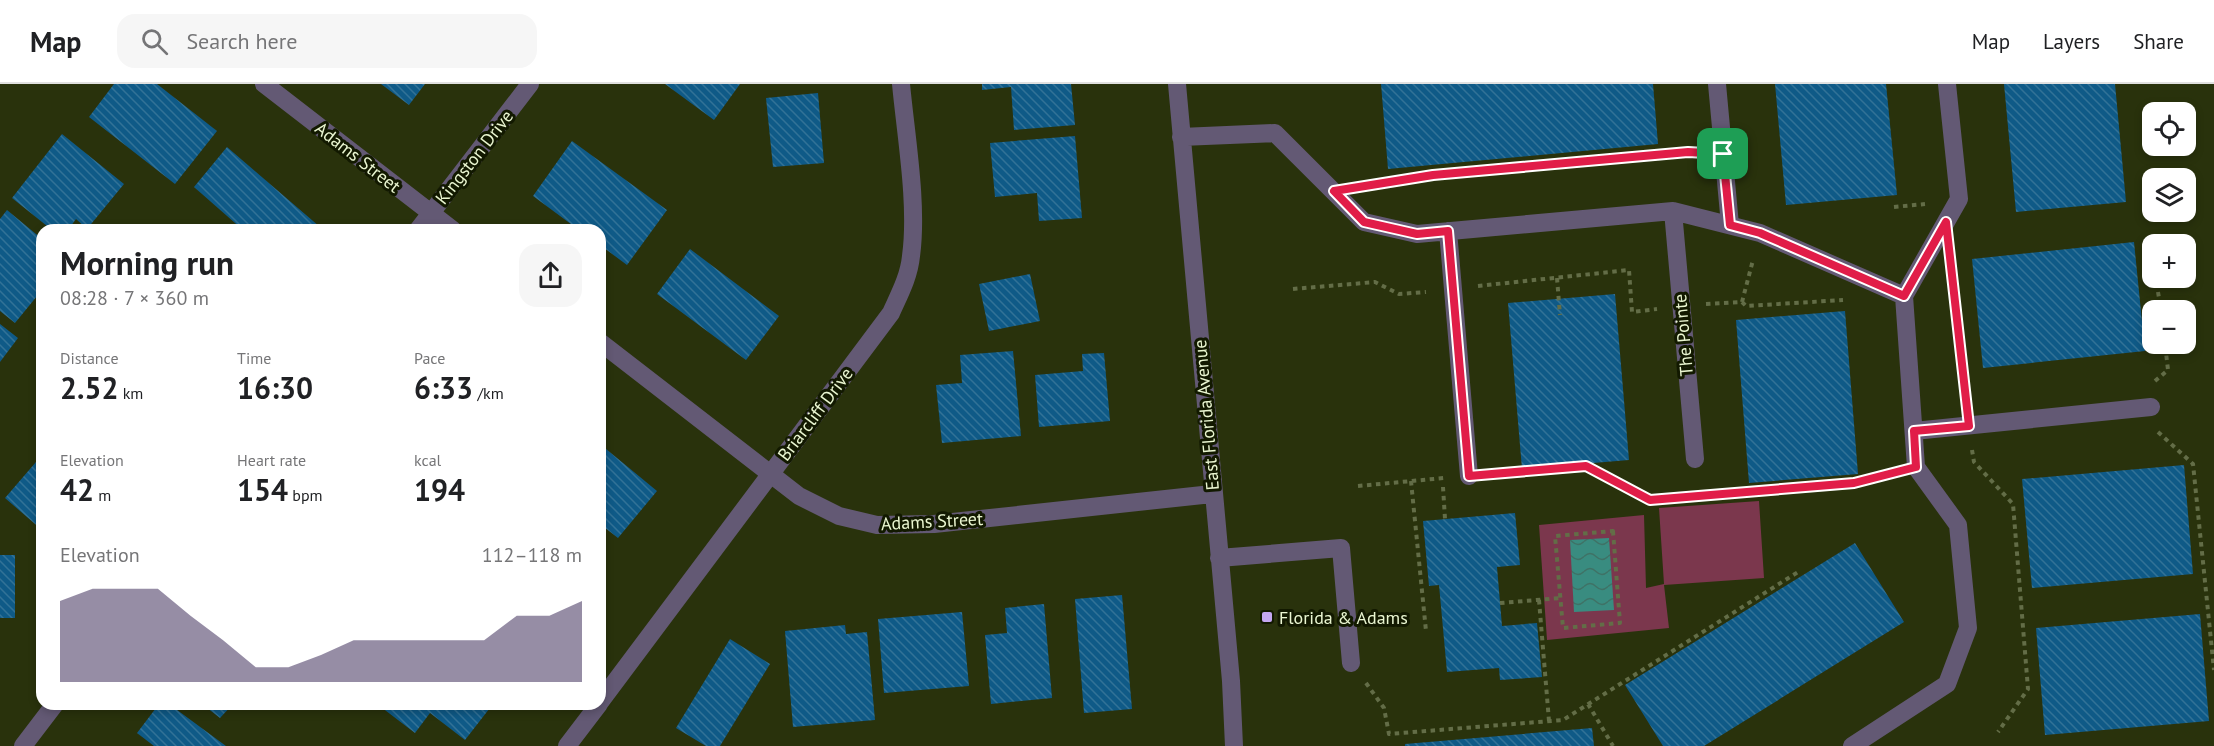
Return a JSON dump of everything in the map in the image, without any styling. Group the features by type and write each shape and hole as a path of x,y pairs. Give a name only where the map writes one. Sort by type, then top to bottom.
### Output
{"street":[{"name":"Adams Street","path":"264,84 445,224"},
{"name":"Kingston Drive","path":"423,224 530,84"},
{"name":"Briarcliff Drive","path":"606,695 891,313 905,282 911,257 913,225 901,84"},
{"name":"East Florida Avenue","path":"1177,84 1212,494 1231,681 1234,746"},
{"path":"1717,84 1730,225"},
{"path":"1852,746 1947,684 1968,628 1958,525 1916,467 1904,296 1959,199 1947,84"},
{"path":"1181,137 1275,133 1364,222 1417,234 1673,211 1760,233 1904,296"},
{"name":"The Pointe","path":"1673,211 1695,459"},
{"path":"1448,231 1469,476"},
{"name":"Adams Street","path":"606,347 770,475 799,496 838,516 877,525 934,524 1212,494"},
{"path":"1914,431 2151,407"},
{"path":"1219,558 1341,548 1351,663"},
{"path":"23,746 50,710"},
{"name":"Briarcliff Drive","path":"567,746 595,710"}],"path":[{"path":"1334,191 1433,175 1688,152 1723,154"},
{"path":"1946,222 1974,462 2013,504 2028,689 1998,732"},
{"path":"1742,302 1760,233"},
{"path":"1293,289 1376,282 1399,294 1629,270 1632,312 1742,302 1746,306 1851,300"},
{"path":"1557,278 1560,315"},
{"path":"2158,292 2159,300"},
{"path":"2166,354 2168,370 2149,387 2154,429 2193,464 2214,670"},
{"path":"1358,486 1586,466 1650,500 1854,483 1916,467"},
{"path":"1442,478 1445,519"},
{"path":"1411,481 1426,631"},
{"path":"1612,531 1620,623 1563,628 1561,598 1555,536 1612,531"},
{"path":"1351,663 1384,708 1389,734 1563,720 1798,572"},
{"path":"1500,603 1561,598"},
{"path":"1539,600 1550,721"},
{"path":"1588,704 1613,746"}],"shaded area":[{"path":"1759,501 1764,578 1664,585 1669,628 1547,640 1539,525 1644,515 1646,588 1664,584 1659,508"}],"water":[{"path":"1609,538 1614,610 1574,612 1570,540"}],"building":[{"path":"114,84 157,84 217,131 175,184 89,117"},
{"path":"381,84 425,84 409,105"},
{"path":"665,84 740,84 714,120"},
{"path":"982,84 1071,84 1075,125 1014,130 1011,87 982,90"},
{"path":"1381,84 1653,84 1658,144 1388,169"},
{"path":"1775,84 1886,84 1897,195 1786,205"},
{"path":"2004,84 2115,84 2126,202 2016,212"},
{"path":"818,93 824,163 773,167 766,98"},
{"path":"62,134 124,184 91,224 82,224 76,219 72,224 44,224 12,198"},
{"path":"1075,136 1082,218 1039,221 1037,193 995,197 990,143"},
{"path":"572,141 667,210 627,265 606,249 606,224 571,224 533,196"},
{"path":"227,147 317,224 236,224 194,187"},
{"path":"7,210 36,234 36,297 15,323 0,311 0,219"},
{"path":"2134,242 2142,321 2142,351 1983,368 1972,259"},
{"path":"690,249 779,316 746,360 657,294"},
{"path":"1030,274 1040,321 989,331 979,284"},
{"path":"1615,294 1629,460 1522,469 1508,303"},
{"path":"1845,311 1858,474 1749,483 1736,320"},
{"path":"0,324 18,338 0,362"},
{"path":"1013,351 1021,436 942,443 936,385 962,383 960,355"},
{"path":"1104,353 1110,421 1039,427 1035,375 1083,371 1082,354"},
{"path":"606,449 657,491 618,538 606,529"},
{"path":"36,462 36,525 5,498"},
{"path":"2184,465 2193,574 2032,588 2022,479"},
{"path":"1515,513 1520,565 1497,567 1502,626 1537,623 1542,677 1500,680 1499,668 1447,672 1439,585 1429,586 1423,521"},
{"path":"1855,543 1904,622 1704,746 1663,746 1625,685"},
{"path":"0,555 15,555 15,618 0,618"},
{"path":"1122,595 1132,709 1084,713 1075,599"},
{"path":"1044,604 1052,698 991,704 985,635 1007,633 1005,608"},
{"path":"962,612 969,686 884,693 878,619"},
{"path":"2200,614 2209,721 2045,735 2036,628"},
{"path":"845,625 846,634 867,632 875,720 793,727 785,631"},
{"path":"730,639 770,664 720,746 706,746 676,728"},
{"path":"154,710 177,710 226,746 154,746 137,733"},
{"path":"210,710 227,710 220,718"},
{"path":"385,710 488,710 465,740 430,713 415,733"},
{"path":"1592,728 1594,746 1405,746 1405,744"}],"place":[{"name":"Florida & Adams","path":"1267,617"}],"route":[{"path":"1688,152 1723,154 1730,225 1760,233 1904,296 1946,222 1969,426 1914,431 1916,467 1854,483 1650,500 1586,466 1469,476 1448,231 1417,234 1364,222 1334,191 1433,175 1688,152"}]}
